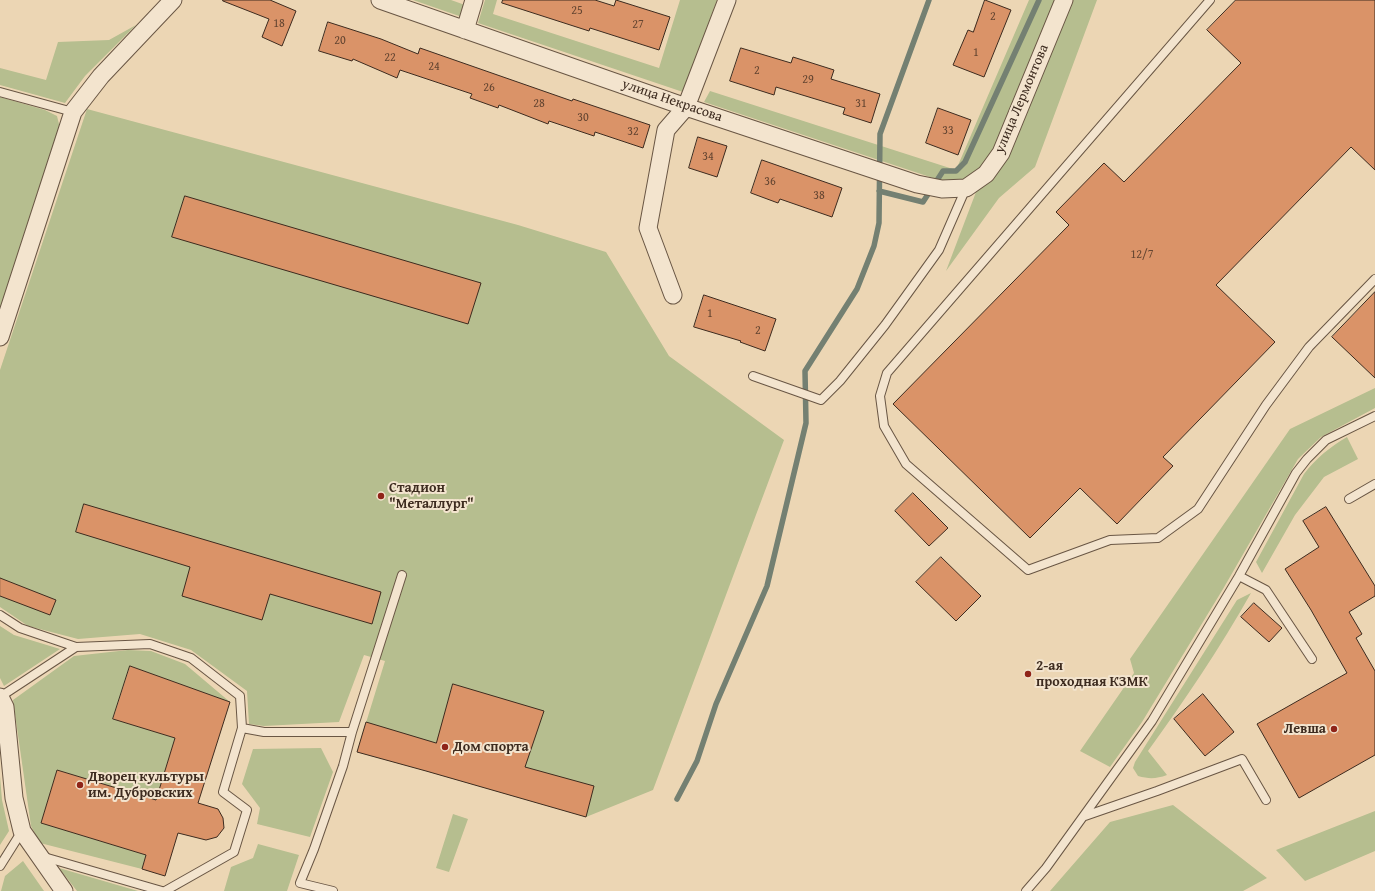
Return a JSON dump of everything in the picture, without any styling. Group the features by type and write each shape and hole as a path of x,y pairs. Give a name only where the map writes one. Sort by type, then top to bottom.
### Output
{"street":[{"path":"1,330 73,112 101,76 173,0"},
{"name":"улица Некрасова","path":"380,0 686,107 918,184 942,189 966,188"},
{"path":"465,30 474,0"},
{"path":"673,295 648,228 666,130 686,107 727,0"},
{"name":"улица Лермонтова","path":"966,188 986,174 1001,153 1064,0"},
{"path":"0,697 5,707 14,798 22,831 38,856 64,891"}],"lane":[{"path":"1210,0 887,373 880,396 884,426 906,464 1028,570 1110,540 1158,538 1198,509 1266,405 1309,347 1375,279"},
{"path":"0,92 73,112"},
{"path":"752,376 821,400 840,381 881,330 939,250 966,188"},
{"path":"1026,891 1046,868 1085,816 1152,721 1239,576 1296,473 1307,459 1326,440 1375,416"},
{"path":"1349,499 1375,484"},
{"path":"333,891 300,883 314,849 343,766 352,732 402,575"},
{"path":"1239,576 1266,590 1312,659"},
{"path":"0,615 20,628 76,647 150,644 191,658 240,696 242,728 223,792 247,810 234,852 164,891 38,856"},
{"path":"0,697 76,647"},
{"path":"242,728 264,732 352,732"},
{"path":"1085,816 1242,759 1266,800"},
{"path":"0,866 22,831"}],"green space":[{"path":"413,0 451,0 465,5 462,17"},
{"path":"485,0 497,0 493,14 659,68 680,0 717,0 683,92 478,23"},
{"path":"1029,0 1056,0 994,149 979,169 962,181 942,181 704,102 710,91 956,170"},
{"path":"1072,0 1097,0 1035,167 999,198 946,271 976,192 998,172"},
{"path":"136,25 85,76 65,103 0,85 0,68 46,80 58,42 109,40"},
{"path":"0,97 45,110 57,116 60,128 0,309"},
{"name":"Стадион \"Металлург\"","path":"87,109 518,225 606,252 669,356 784,440 653,790 586,817 357,752 385,661 364,655 339,722 264,726 249,724 247,691 191,650 140,634 78,639 28,626 0,607 0,370"},
{"path":"1375,388 1375,408 1321,437 1298,459 1223,589 1142,722 1110,767 1080,751 1134,673 1130,659 1290,429"},
{"path":"1347,437 1358,459 1324,477 1295,515 1262,573 1256,562 1304,474 1324,453"},
{"path":"1251,593 1202,674 1148,751 1167,775 1152,778 1138,776 1133,768 1135,762 1237,600"},
{"path":"0,626 14,635 60,649 4,686 0,678"},
{"path":"128,650 151,651 185,664 230,702 130,666 113,719 175,738 156,800 57,770 41,823 146,855 142,869 40,843 31,826 13,700 74,656"},
{"path":"321,748 333,772 310,837 257,824 260,808 242,784 253,749"},
{"path":"0,776 2,800 9,831 0,845"},
{"path":"1173,805 1267,878 1243,891 1050,891 1110,822"},
{"path":"1375,811 1375,851 1305,881 1276,850"},
{"path":"453,814 468,819 449,872 436,868"},
{"path":"258,844 299,855 287,891 224,891 231,867 253,858"},
{"path":"23,861 44,891 1,891 5,876"},
{"path":"59,868 138,891 77,891"}],"building":[{"path":"223,0 270,0 296,11 282,46 262,37 269,19"},
{"path":"503,0 595,0 614,6 616,0 670,17 659,50 590,28 589,31 502,3"},
{"path":"985,0 1011,10 984,77 953,65 968,30 973,32"},
{"path":"1236,0 1375,0 1375,170 1351,147 1216,285 1275,342 1163,457 1173,466 1117,524 1080,488 1030,538 893,404 1069,225 1056,212 1104,163 1124,182 1241,63 1207,30"},
{"path":"328,22 381,39 418,54 420,48 572,101 573,99 650,125 643,148 595,132 594,136 549,121 548,124 499,105 498,108 470,98 472,94 400,70 397,78 353,59 352,61 319,51"},
{"path":"741,48 791,63 793,57 834,70 831,79 880,94 871,123 843,114 845,108 776,87 774,95 730,81"},
{"path":"938,108 971,120 958,155 926,143"},
{"path":"698,137 727,146 717,177 689,168"},
{"path":"762,160 842,188 832,217 780,199 778,203 751,193"},
{"path":"185,196 481,283 468,324 172,237"},
{"path":"1375,292 1375,378 1332,337"},
{"path":"704,295 776,319 765,351 740,342 741,341 694,327"},
{"path":"913,493 948,528 929,546 895,511"},
{"path":"84,504 381,592 372,624 270,594 262,620 182,596 190,567 76,532"},
{"path":"1326,507 1375,586 1375,596 1349,612 1362,634 1356,638 1375,671 1375,755 1299,798 1257,724 1347,673 1311,610 1285,569 1319,547 1303,521"},
{"path":"941,557 981,596 956,621 916,582"},
{"path":"0,578 56,600 50,615 0,596"},
{"path":"1254,603 1282,628 1269,642 1241,617"},
{"name":"Дворец культуры им. Дубровских","path":"130,666 230,702 198,803 218,809 223,818 224,828 217,837 206,840 178,833 165,876 142,869 146,855 41,823 57,770 156,800 175,738 113,719"},
{"name":"Дом спорта","path":"453,684 544,711 525,767 594,786 586,817 357,752 366,722 436,743"},
{"path":"1203,694 1234,732 1205,756 1174,719"}],"waterway":[{"path":"677,799 697,761 716,704 767,586 806,423 805,371 857,289 874,246 879,223 880,134 929,0"},
{"path":"879,191 923,202 943,171 956,171 965,162 1039,0"}],"place":[{"name":"Стадион \"Металлург\"","path":"381,496"},
{"name":"2-ая проходная КЗМК","path":"1028,674"},
{"name":"Левша","path":"1334,729"},
{"name":"Дом спорта","path":"445,747"},
{"name":"Дворец культуры им. Дубровских","path":"80,785"}]}
